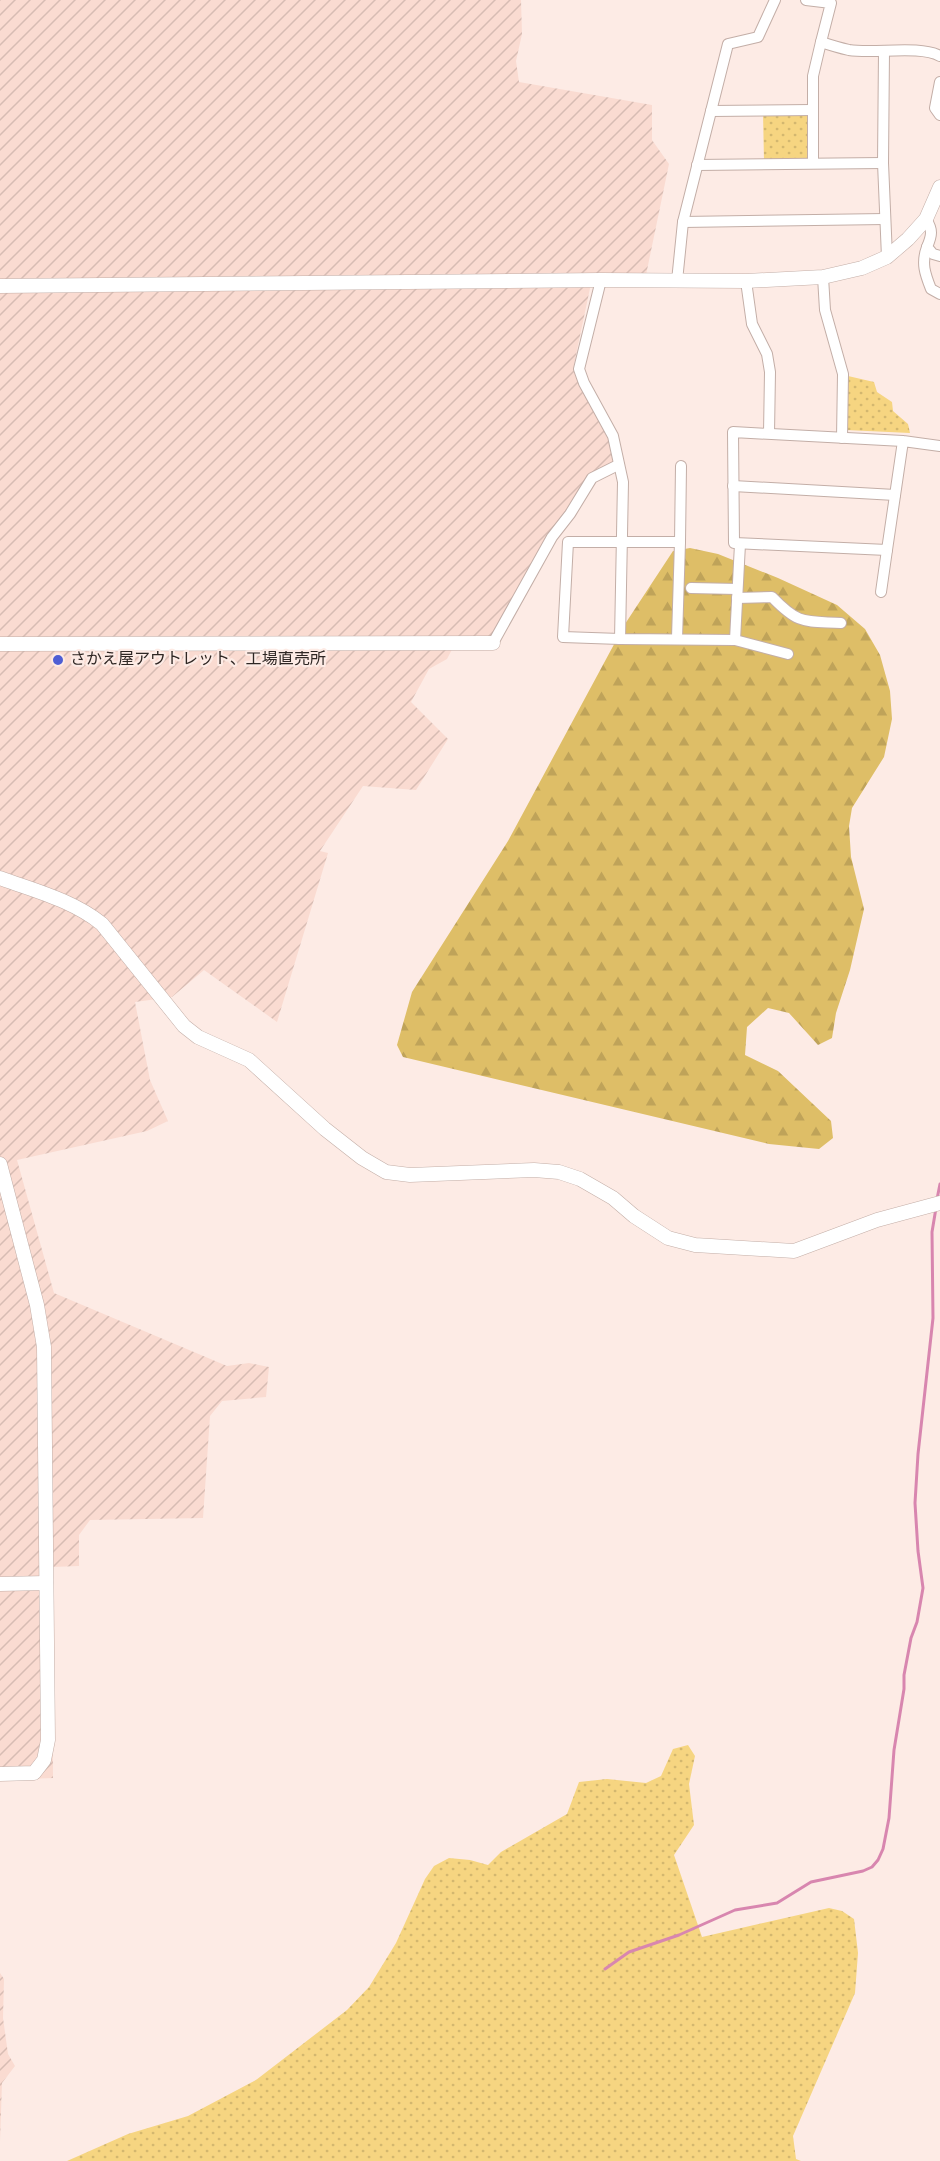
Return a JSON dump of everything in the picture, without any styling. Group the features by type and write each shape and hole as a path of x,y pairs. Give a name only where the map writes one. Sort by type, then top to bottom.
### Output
{"street":[{"path":"677,281 683,222 728,44 758,37 775,0"},
{"path":"806,0 831,3 813,76 813,164"},
{"path":"821,42 849,50 921,51 934,52 940,56"},
{"path":"884,51 883,163 887,257"},
{"path":"940,82 935,108 940,115"},
{"path":"711,111 812,110"},
{"path":"697,165 883,163"},
{"path":"0,286 601,280 746,281 823,278 862,268 887,257 926,219 940,187"},
{"path":"683,222 885,219"},
{"path":"926,219 932,228 932,236 923,258 924,272 931,289 940,294"},
{"path":"927,247 933,254 940,256"},
{"path":"823,278 825,310 843,374 842,438"},
{"path":"601,280 579,369 584,383 613,436 623,482 620,639"},
{"path":"746,281 752,324 767,354 771,372 769,433"},
{"path":"887,550 734,543 733,432 940,444"},
{"path":"881,591 903,441"},
{"path":"0,644 493,643 552,537 570,514 592,478 618,465"},
{"path":"677,638 681,466"},
{"path":"733,486 894,495"},
{"path":"680,542 568,542 563,637 735,640 788,654"},
{"path":"735,640 740,544"},
{"path":"691,588 772,597 789,614 804,621 841,623"},
{"path":"0,878 73,904 95,919 184,1026 198,1037 249,1060 325,1129 362,1158 386,1172 410,1176 534,1170 559,1172 580,1179 614,1198 634,1216 668,1238 695,1245 764,1250 794,1251 824,1242 877,1220 940,1203"},
{"path":"0,885 24,887"},
{"path":"0,1164 37,1305 44,1347 48,1740 44,1760 34,1773 0,1774"},
{"path":"0,1584 45,1583"}],"shaded area":[{"path":"0,0 521,0 522,34 516,61 519,82 652,105 652,140 669,164 646,275 593,274 573,369 609,438 613,463 593,473 493,638 458,638 447,659 429,669 411,702 448,739 416,790 363,786 320,851 328,853 277,1022 204,970 172,997 135,1002 150,1080 168,1121 147,1131 17,1160 54,1293 227,1366 249,1363 269,1367 266,1397 222,1401 210,1416 203,1518 90,1520 79,1535 79,1566 52,1567 53,1778 0,1780"},
{"path":"763,113 810,113 810,161 764,161"},
{"path":"848,376 874,382 877,392 892,402 893,411 908,424 910,433 846,430"},
{"path":"688,1745 695,1756 689,1784 694,1825 674,1855 702,1937 829,1908 842,1911 854,1919 858,1953 855,1993 793,2136 796,2159 801,2161 67,2161 128,2134 188,2116 256,2080 347,2010 369,1987 396,1943 425,1879 434,1866 449,1858 488,1865 501,1852 567,1814 579,1782 607,1779 646,1783 661,1776 673,1749"},
{"path":"0,1973 4,1979 3,2018 8,2054 15,2066 2,2083 0,2142"}],"green space":[{"path":"690,548 718,554 837,605 865,629 880,655 890,691 892,719 884,757 852,808 849,826 851,857 864,909 850,970 836,1013 832,1038 818,1045 789,1013 768,1008 747,1027 745,1055 778,1071 831,1121 833,1138 819,1149 769,1144 403,1057 397,1045 412,992 508,841 625,624 673,551"}],"waterway":[{"path":"937,1199 940,1184"},
{"path":"605,1969 629,1952 679,1935 735,1910 777,1903 811,1882 863,1871 872,1867 883,1849 889,1818 894,1750 904,1689 904,1675 923,1588 915,1503 933,1318 932,1232 936,1208"}],"place":[{"name":"さかえ屋アウトレット、工場直売所","path":"58,660"}]}
